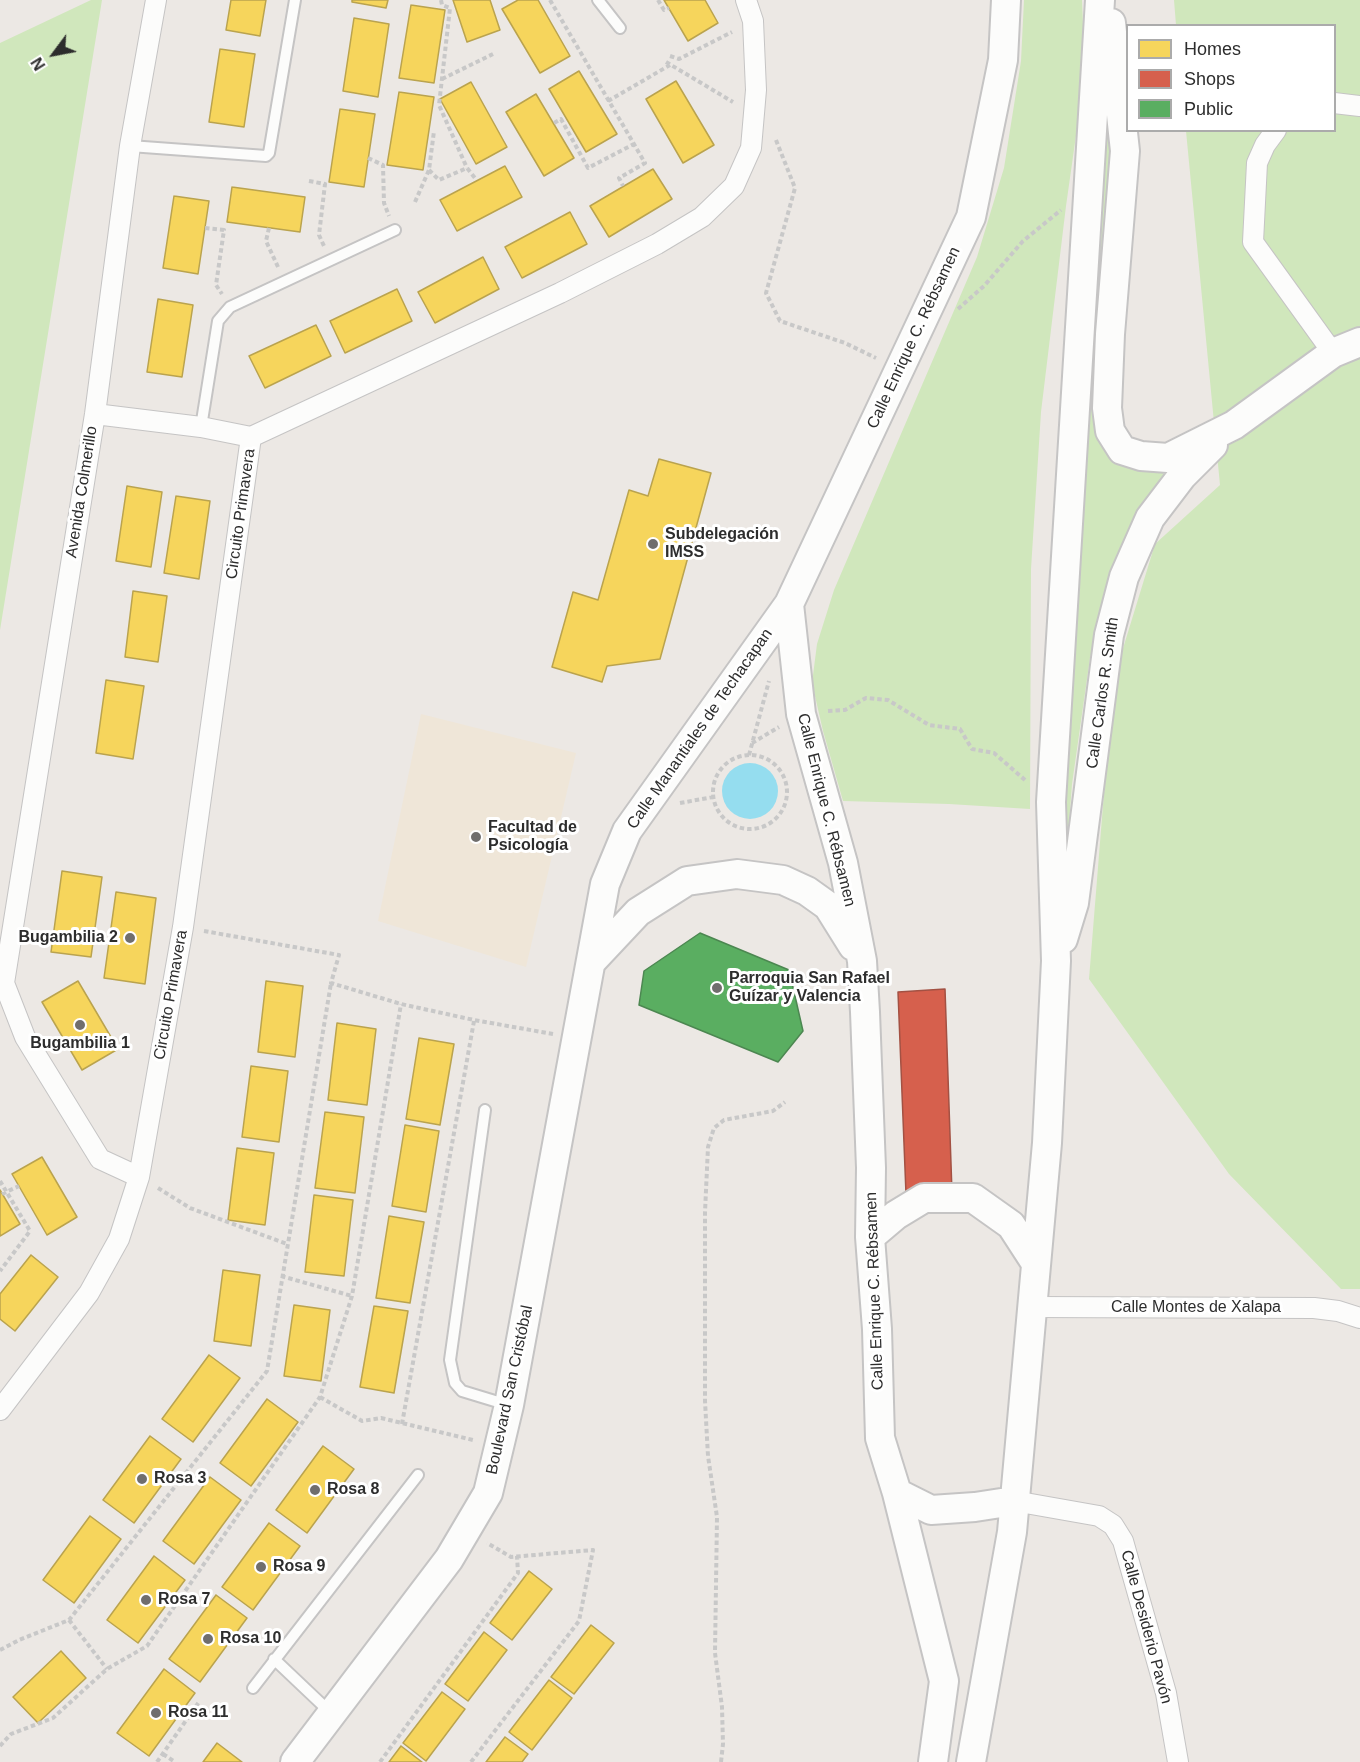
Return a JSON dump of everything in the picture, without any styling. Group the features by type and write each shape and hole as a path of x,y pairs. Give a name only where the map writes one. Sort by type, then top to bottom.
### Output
{"main road":[{"name":"Calle Enrique C. Rébsamen","path":"933,1762 944,1681 897,1493 880,1438 877,1329 870,1237 869,1012 843,863 801,714 789,604 971,218 1003,60 1006,0"},
{"path":"971,1762 1010,1543 1047,1143 1056,961 1051,802 1100,0"},
{"name":"Calle Carlos R. Smith","path":"1108,0 1125,152 1110,334 1107,408 1110,431 1122,450 1141,456 1168,458 1234,425"},
{"name":"Calle Carlos R. Smith","path":"1056,961 1074,903 1109,635 1124,578 1150,518 1182,476 1234,425 1333,353 1360,342"},
{"name":"Calle Manantiales de Techacapan","path":"592,961 605,884 627,831 789,604"},
{"path":"592,961 638,912 687,881 736,874 783,880 807,891 828,906 861,960"},
{"name":"Boulevard San Cristóbal","path":"295,1762 449,1559 488,1494 509,1405 592,961"},
{"path":"870,1237 896,1215 924,1198 973,1198 1011,1225 1035,1262"},
{"path":"897,1493 931,1510 1014,1501"}],"street":[{"name":"Avenida Colmerillo","path":"2,983 95,414 130,146 156,0"},
{"name":"Circuito Primavera","path":"0,1410 89,1293 120,1239 139,1177 183,927 251,436 560,293 657,244 702,217 734,186 751,148 756,90 753,21 746,0"},
{"path":"1336,103 1360,106"},
{"path":"1274,132 1257,163 1252,242 1333,353"},
{"path":"95,414 201,427 251,436"},
{"path":"2,983 25,1037 100,1159 139,1177"},
{"name":"Calle Montes de Xalapa","path":"1031,1307 1314,1308 1338,1311 1360,1318"},
{"name":"Calle Desiderio Pavón","path":"1014,1501 1099,1516 1113,1525 1123,1541 1166,1693 1178,1762"}],"lane":[{"path":"130,146 266,156 269,153 295,0"},
{"path":"597,0 620,28"},
{"path":"201,427 218,321 230,307 395,230"},
{"path":"485,1110 450,1360 454,1383 462,1391 509,1405"},
{"path":"254,1688 274,1659 418,1475"},
{"path":"274,1659 332,1714"}],"path":[{"path":"441,0 442,5 450,8 439,105 467,168 475,178"},
{"path":"550,0 645,163 619,178 623,186"},
{"path":"658,0 664,10 669,8"},
{"path":"670,56 679,59 753,21"},
{"path":"441,79 493,54"},
{"path":"608,101 668,64 754,114 773,135 795,188 766,293 780,321 845,343 898,369"},
{"path":"554,123 561,120 588,168 634,144"},
{"path":"415,202 429,170 434,131"},
{"path":"368,158 383,165 384,203 395,230"},
{"path":"429,170 439,180 467,168"},
{"path":"309,181 325,184 319,235 330,260"},
{"path":"957,310 984,286 1023,241 1066,206"},
{"path":"205,228 224,230 216,285 230,307"},
{"path":"269,228 266,241 285,282"},
{"path":"801,714 846,710 866,698 888,700 929,725 960,729 972,749 994,753 1051,802"},
{"path":"749,755 762,757 773,763 782,773 786,787 786,800 782,812 773,821 750,830 726,820 718,810 714,797 714,784 719,772 727,763 749,755"},
{"path":"0,1650 69,1620 267,1371 331,983 339,955 183,927"},
{"path":"331,983 401,1004 474,1020 577,1038"},
{"path":"0,1746 10,1734 53,1718 107,1669 147,1646 320,1397 352,1296 401,1004"},
{"path":"402,1424 474,1020"},
{"path":"721,1762 722,1707 715,1653 717,1517 708,1456 705,1401 705,1212 708,1147 714,1128 724,1120 773,1111 785,1101"},
{"path":"139,1177 190,1208 287,1244"},
{"path":"0,1181 4,1193 30,1231 0,1271"},
{"path":"4,1193 19,1186"},
{"path":"281,1276 352,1296"},
{"path":"320,1397 362,1421 381,1418 500,1446"},
{"path":"466,1531 511,1557 593,1550 579,1621 471,1762"},
{"path":"380,1762 518,1573 517,1556"},
{"path":"69,1620 107,1669"},
{"path":"157,1762 199,1702"},
{"path":"163,1754 175,1762"}],"shaded area":[{"name":"Facultad de Psicología","path":"421,714 576,753 526,967 378,921"}],"green space":[{"path":"91,0 102,0 0,630 0,43"},
{"path":"1024,0 1082,0 1085,72 1041,412 1031,569 1030,809 843,801 812,683 817,644 834,590 977,257 1004,168 1021,61"},
{"path":"1174,0 1360,0 1360,1289 1341,1289 1229,1174 1089,979 1113,681 1155,544 1220,485 1186,132 1336,132 1336,24 1176,24"},
{"path":"1101,47 1112,138 1095,384 1095,430 1104,450 1122,463 1167,474 1113,570 1090,658 1072,784 1063,905 1061,844"}],"water":[{"path":"744,763 756,763 766,767 774,775 778,791 774,807 766,815 756,819 744,819 734,815 726,807 722,797 722,785 726,775 734,767"}],"building: Homes":[{"path":"231,0 266,0 260,36 226,30"},
{"path":"352,0 388,0 386,8 352,2"},
{"path":"453,0 490,0 500,30 467,42"},
{"path":"518,0 538,0 570,56 540,73 502,9"},
{"path":"664,0 705,0 718,23 688,41"},
{"path":"411,5 445,10 434,83 399,78"},
{"path":"354,18 389,24 378,97 343,91"},
{"path":"220,49 255,54 244,127 209,122"},
{"path":"579,71 617,134 586,152 549,89"},
{"path":"676,81 714,145 683,163 646,99"},
{"path":"471,82 507,147 476,164 440,99"},
{"path":"399,92 434,97 423,170 387,165"},
{"path":"536,94 574,158 544,176 506,112"},
{"path":"340,109 375,114 364,187 329,182"},
{"path":"505,166 522,197 457,231 440,200"},
{"path":"653,169 672,199 609,237 590,206"},
{"path":"232,187 305,197 300,232 227,222"},
{"path":"174,196 209,201 198,274 163,268"},
{"path":"570,212 587,244 522,278 505,247"},
{"path":"483,257 499,289 435,323 418,292"},
{"path":"397,289 412,321 345,353 330,321"},
{"path":"158,299 193,305 182,377 147,372"},
{"path":"316,325 331,356 265,388 249,356"},
{"name":"Subdelegación IMSS","path":"659,459 711,473 660,659 607,666 602,682 552,667 573,592 598,600 629,490 648,496"},
{"path":"127,486 162,492 151,567 116,561"},
{"path":"176,496 210,501 199,579 164,573"},
{"path":"133,591 167,596 158,662 125,657"},
{"path":"106,680 144,686 133,759 96,753"},
{"path":"62,871 102,877 91,957 51,952"},
{"name":"Bugambilia 2","path":"116,892 156,898 145,984 104,978"},
{"name":"Bugambilia 1","path":"78,981 118,1049 82,1070 42,1002"},
{"path":"266,981 303,986 295,1057 258,1052"},
{"path":"337,1023 376,1029 367,1105 328,1100"},
{"path":"419,1038 454,1044 440,1125 406,1119"},
{"path":"251,1066 288,1071 279,1142 242,1137"},
{"path":"325,1112 364,1117 355,1193 315,1188"},
{"path":"405,1125 439,1131 426,1212 392,1206"},
{"path":"237,1148 274,1153 265,1225 228,1220"},
{"path":"42,1157 77,1217 47,1235 12,1174"},
{"path":"0,1190 20,1224 0,1236"},
{"path":"314,1195 353,1200 344,1276 305,1272"},
{"path":"389,1216 424,1222 410,1303 376,1298"},
{"path":"31,1255 58,1277 15,1331 0,1319 0,1294"},
{"path":"223,1270 260,1275 251,1346 214,1341"},
{"path":"294,1305 330,1310 321,1381 284,1376"},
{"path":"374,1306 408,1311 394,1393 360,1387"},
{"path":"209,1355 240,1378 193,1442 162,1419"},
{"path":"267,1399 298,1422 251,1486 220,1463"},
{"name":"Rosa 3","path":"150,1436 181,1459 134,1523 103,1500"},
{"name":"Rosa 8","path":"323,1446 354,1469 307,1533 276,1510"},
{"path":"210,1477 241,1500 194,1564 163,1541"},
{"path":"90,1516 121,1539 74,1603 43,1580"},
{"name":"Rosa 9","path":"269,1523 300,1546 253,1610 222,1587"},
{"name":"Rosa 7","path":"154,1556 185,1580 138,1643 107,1620"},
{"path":"529,1571 552,1589 512,1640 490,1623"},
{"name":"Rosa 10","path":"216,1595 247,1618 200,1682 169,1659"},
{"path":"591,1625 614,1643 574,1694 551,1677"},
{"path":"484,1632 507,1650 468,1701 445,1684"},
{"path":"61,1651 86,1678 38,1723 13,1697"},
{"name":"Rosa 11","path":"164,1669 195,1693 149,1756 117,1733"},
{"path":"549,1680 572,1698 532,1750 509,1732"},
{"path":"442,1692 465,1709 426,1761 403,1743"},
{"path":"505,1737 528,1754 522,1762 486,1762"},
{"path":"217,1743 242,1762 203,1762"},
{"path":"401,1746 422,1762 389,1762"}],"building: Shops":[{"path":"945,989 952,1193 906,1194 898,992"}],"building: Public":[{"name":"Parroquia San Rafael Guízar y Valencia","path":"700,933 789,970 803,1031 778,1062 639,1005 644,971"}],"place":[{"name":"Subdelegación IMSS","path":"653,544"},
{"name":"Facultad de Psicología","path":"476,837"},
{"name":"Bugambilia 2","path":"130,938"},
{"name":"Parroquia San Rafael Guízar y Valencia","path":"717,988"},
{"name":"Bugambilia 1","path":"80,1025"},
{"name":"Rosa 3","path":"142,1479"},
{"name":"Rosa 8","path":"315,1490"},
{"name":"Rosa 9","path":"261,1567"},
{"name":"Rosa 7","path":"146,1600"},
{"name":"Rosa 10","path":"208,1639"},
{"name":"Rosa 11","path":"156,1713"}]}
